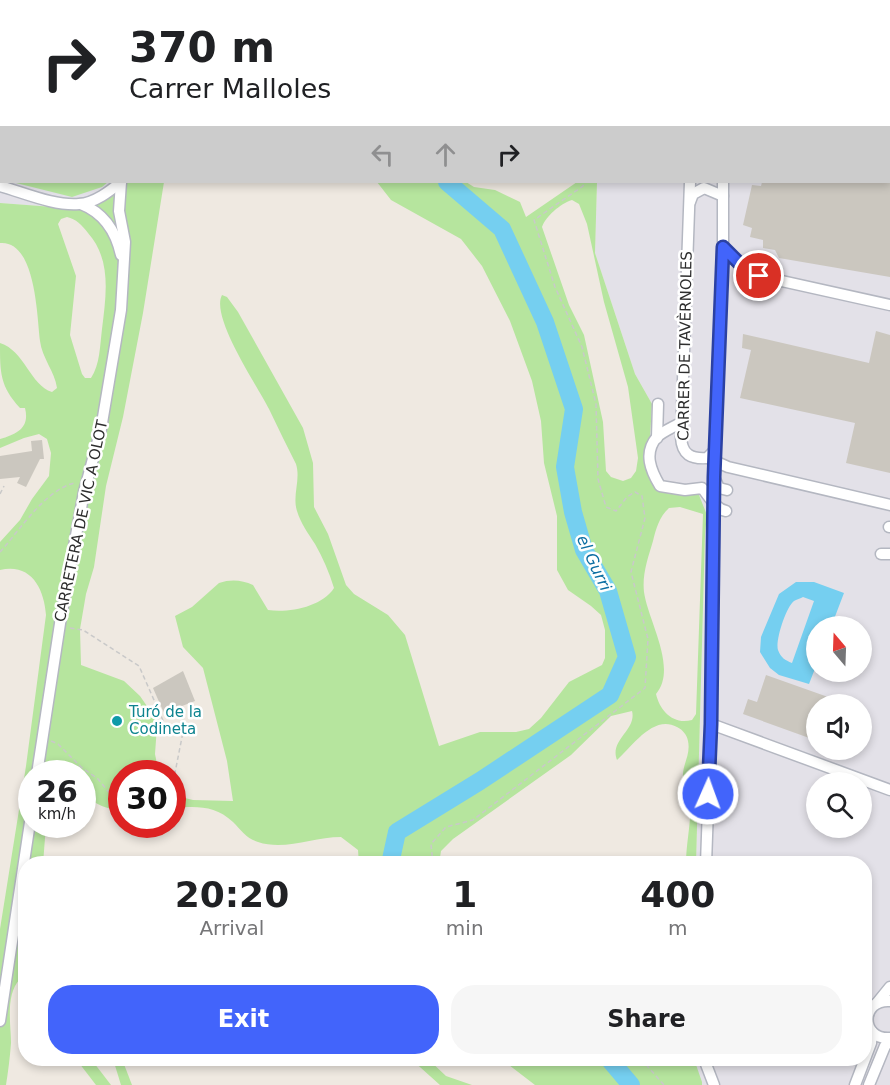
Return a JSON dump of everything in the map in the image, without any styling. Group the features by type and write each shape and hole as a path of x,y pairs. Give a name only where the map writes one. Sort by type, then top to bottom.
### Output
{"street":[{"path":"0,186 57,202 81,204 102,196 120,183"},
{"name":"CARRETERA DE VIC A OLOT","path":"39,760 59,627 87,482 101,429 121,310 125,242 119,211 121,183"},
{"name":"CARRER DE TAVÈRNOLES","path":"690,183 681,447 687,455 694,459 712,456 728,467 890,505"},
{"path":"706,856 711,724 714,477 712,456 723,247 723,183"},
{"path":"723,196 731,183"},
{"path":"689,204 693,194 704,188 723,196"},
{"name":"CARRETERA DE VIC A OLOT","path":"81,204 91,208 109,224 116,238 124,267"},
{"path":"723,247 740,264 759,276 890,305"},
{"path":"658,404 657,438 649,453 651,470 660,486 685,490 702,488 714,477"},
{"path":"657,438 682,422"},
{"path":"714,477 719,488 727,490"},
{"path":"702,488 713,503 726,511"},
{"path":"711,724 890,790"},
{"path":"25,856 28,838"},
{"path":"0,1021 18,902"},
{"path":"872,1005 890,987"},
{"path":"872,1006 890,1001"},
{"path":"870,1085 885,1046 890,1040 872,1032"},
{"path":"706,1066 714,1085"},
{"path":"855,1085 862,1066"}],"path":[{"path":"432,856 431,844 446,827 473,820 645,688 648,639 631,573 645,518 642,496 635,492 627,497 616,511 606,507 598,480 596,404 582,347 555,287 534,220 584,186 584,183"},
{"path":"0,552 25,521 53,494 71,484 87,482"},
{"path":"0,494 4,486"},
{"path":"59,627 83,630 139,666 165,725 183,732 178,760"},
{"path":"42,737 58,744 81,767 98,779 108,791"},
{"path":"647,1066 663,1085"}],"shaded area":[{"path":"0,183 126,183 124,187 80,209 0,203"},
{"path":"597,183 890,183 890,1085 702,1085 696,1066 872,1066 872,856 696,856 707,515 699,495 678,495 659,490 648,476 644,457 650,438 652,404 635,374 595,253"}],"green space":[{"path":"16,183 107,183 102,187 72,197"},
{"path":"126,183 164,183 143,313 123,417 106,486 94,567 86,594 80,629 81,665 124,681 140,696 153,715 157,726 156,760 108,760 108,808 96,803 96,760 27,760 46,615 45,605 39,587 28,574 20,570 0,570 0,542 20,520 49,476 51,453 47,439 39,434 0,448 0,439 21,429 26,421 26,415 25,408 20,408 8,393 2,378 0,343 16,353 44,388 52,392 57,388 41,347 36,299 28,266 12,245 0,243 0,203 80,209 124,187","holes":["67,217 81,225 96,244 106,279 100,348 98,361 91,378 85,378 82,374 70,335 76,276 58,224 61,219"]},
{"path":"378,183 468,183 474,187 495,190 520,202 526,217 576,183 597,183 595,253 635,374 652,404 650,438 644,457 648,476 660,490 678,495 699,495 707,515 696,856 687,856 690,796 683,777 689,746 687,737 677,727 668,724 660,725 651,728 617,760 617,747 631,724 632,711 611,716 571,755 453,839 441,851 440,856 358,856 358,850 341,837 289,844 268,844 251,839 219,812 205,808 186,807 186,798 233,801 227,761 203,668 183,647 175,616 192,607 219,583 228,581 241,581 253,585 268,610 276,611 313,604 329,595 334,588 323,560 297,511 296,464 229,335 220,305 222,295 227,297 238,312 303,428 313,463 314,507 328,534 346,585 354,594 388,615 405,635 439,746 480,732 516,732 529,729 541,718 569,682 602,665 605,658 605,630 601,615 568,590 557,570 557,516 544,463 541,421 532,381 510,321 482,266 461,239 391,200","holes":["572,200 579,204 587,224 604,302 628,387 638,458 636,471 631,478 623,481 611,477 606,471 603,422 584,335 569,305 542,227 554,211","680,507 703,514 696,714 692,720 673,718 664,711 656,694 662,683 663,658 644,592 644,579 658,523 669,508"]},
{"path":"18,816 18,838 45,838 44,856 18,856 18,982 12,993 11,1001 11,1043 6,1085 0,1085 0,929"},
{"path":"81,1066 96,1066 111,1085 96,1085"},
{"path":"115,1066 125,1066 132,1085 121,1085"},
{"path":"419,1066 435,1066 446,1076 472,1085 440,1085"},
{"path":"510,1066 696,1066 702,1082 702,1085 535,1085"}],"water":[{"path":"796,582 814,582 844,593 835,616 809,616 814,601 803,597 791,604 782,624 778,650 780,655 792,663 806,624 806,682 810,682 809,684 779,675 770,668 760,652 761,637 779,594"}],"building":[{"path":"762,183 890,183 890,277 779,258 775,250 763,248 763,240 750,237 752,228 743,225 752,185 761,186"},
{"path":"876,331 890,335 890,473 846,463 855,423 740,398 751,350 742,348 743,334 869,363"},
{"path":"42,440 44,459 40,459 26,487 17,483 20,477 0,479 0,456 32,451 31,441"},
{"path":"183,671 195,701 164,713 153,688"},
{"path":"766,675 820,694 806,694 806,737 743,714 748,699 757,702"}],"waterway":[{"name":"el Gurri","path":"392,856 397,832 480,781 610,695 627,657 608,591 584,550 573,512 565,467 574,409 545,322 502,229 448,183"},
{"name":"el Gurri","path":"615,1066 631,1085"}],"place":[{"name":"Turó de la Codineta","path":"117,721"}],"route":[{"path":"708,794 714,477 723,247 740,264 759,276"}]}
